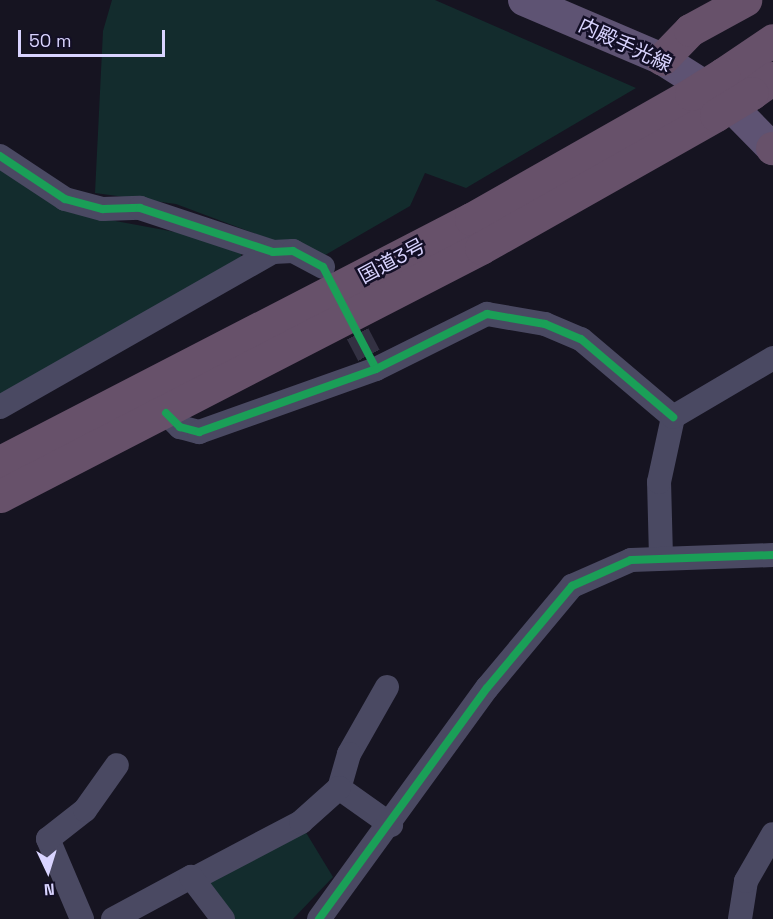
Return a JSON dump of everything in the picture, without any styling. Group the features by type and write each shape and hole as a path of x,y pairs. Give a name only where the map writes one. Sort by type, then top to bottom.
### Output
{"highway":[{"path":"662,59 690,30 745,0"},
{"name":"国道3号","path":"0,462 440,236 691,94 773,40"},
{"name":"国道3号","path":"0,496 166,413 481,248 716,115 762,85"}],"main road":[{"name":"内殿手光線","path":"524,0 662,59 722,97 773,148"}],"street":[{"path":"0,156 65,199 103,209 140,208 273,252 293,251 323,267"},
{"path":"0,407 273,252"},
{"path":"166,413 180,427 199,432 375,369 487,314 545,324 582,339 673,417"},
{"path":"661,557 659,482 673,417 773,358"},
{"path":"329,915 487,688 572,586 631,560 661,557 773,555"},
{"path":"113,919 154,893 195,878 301,822 339,788 349,754 387,687"},
{"path":"82,919 48,838 85,810 117,765"},
{"path":"339,788 391,825"},
{"path":"740,919 746,881 773,834"},
{"path":"195,878 223,919"}],"green space":[{"path":"112,0 435,0 636,88 466,188 425,173 410,206 320,258 176,204 95,193 103,31"},
{"path":"0,168 72,213 186,234 241,252 242,263 0,400"},
{"path":"302,826 333,877 293,919 229,919 203,879"}],"tunnel":[{"path":"341,302 376,369"}],"cycle path":[{"path":"0,156 65,199 103,209 140,208 273,252 293,251 323,267 376,369"},
{"path":"166,413 180,427 199,432 376,369 487,314 545,324 581,339 673,417"},
{"path":"319,919 487,688 572,586 631,560 773,555"}]}
